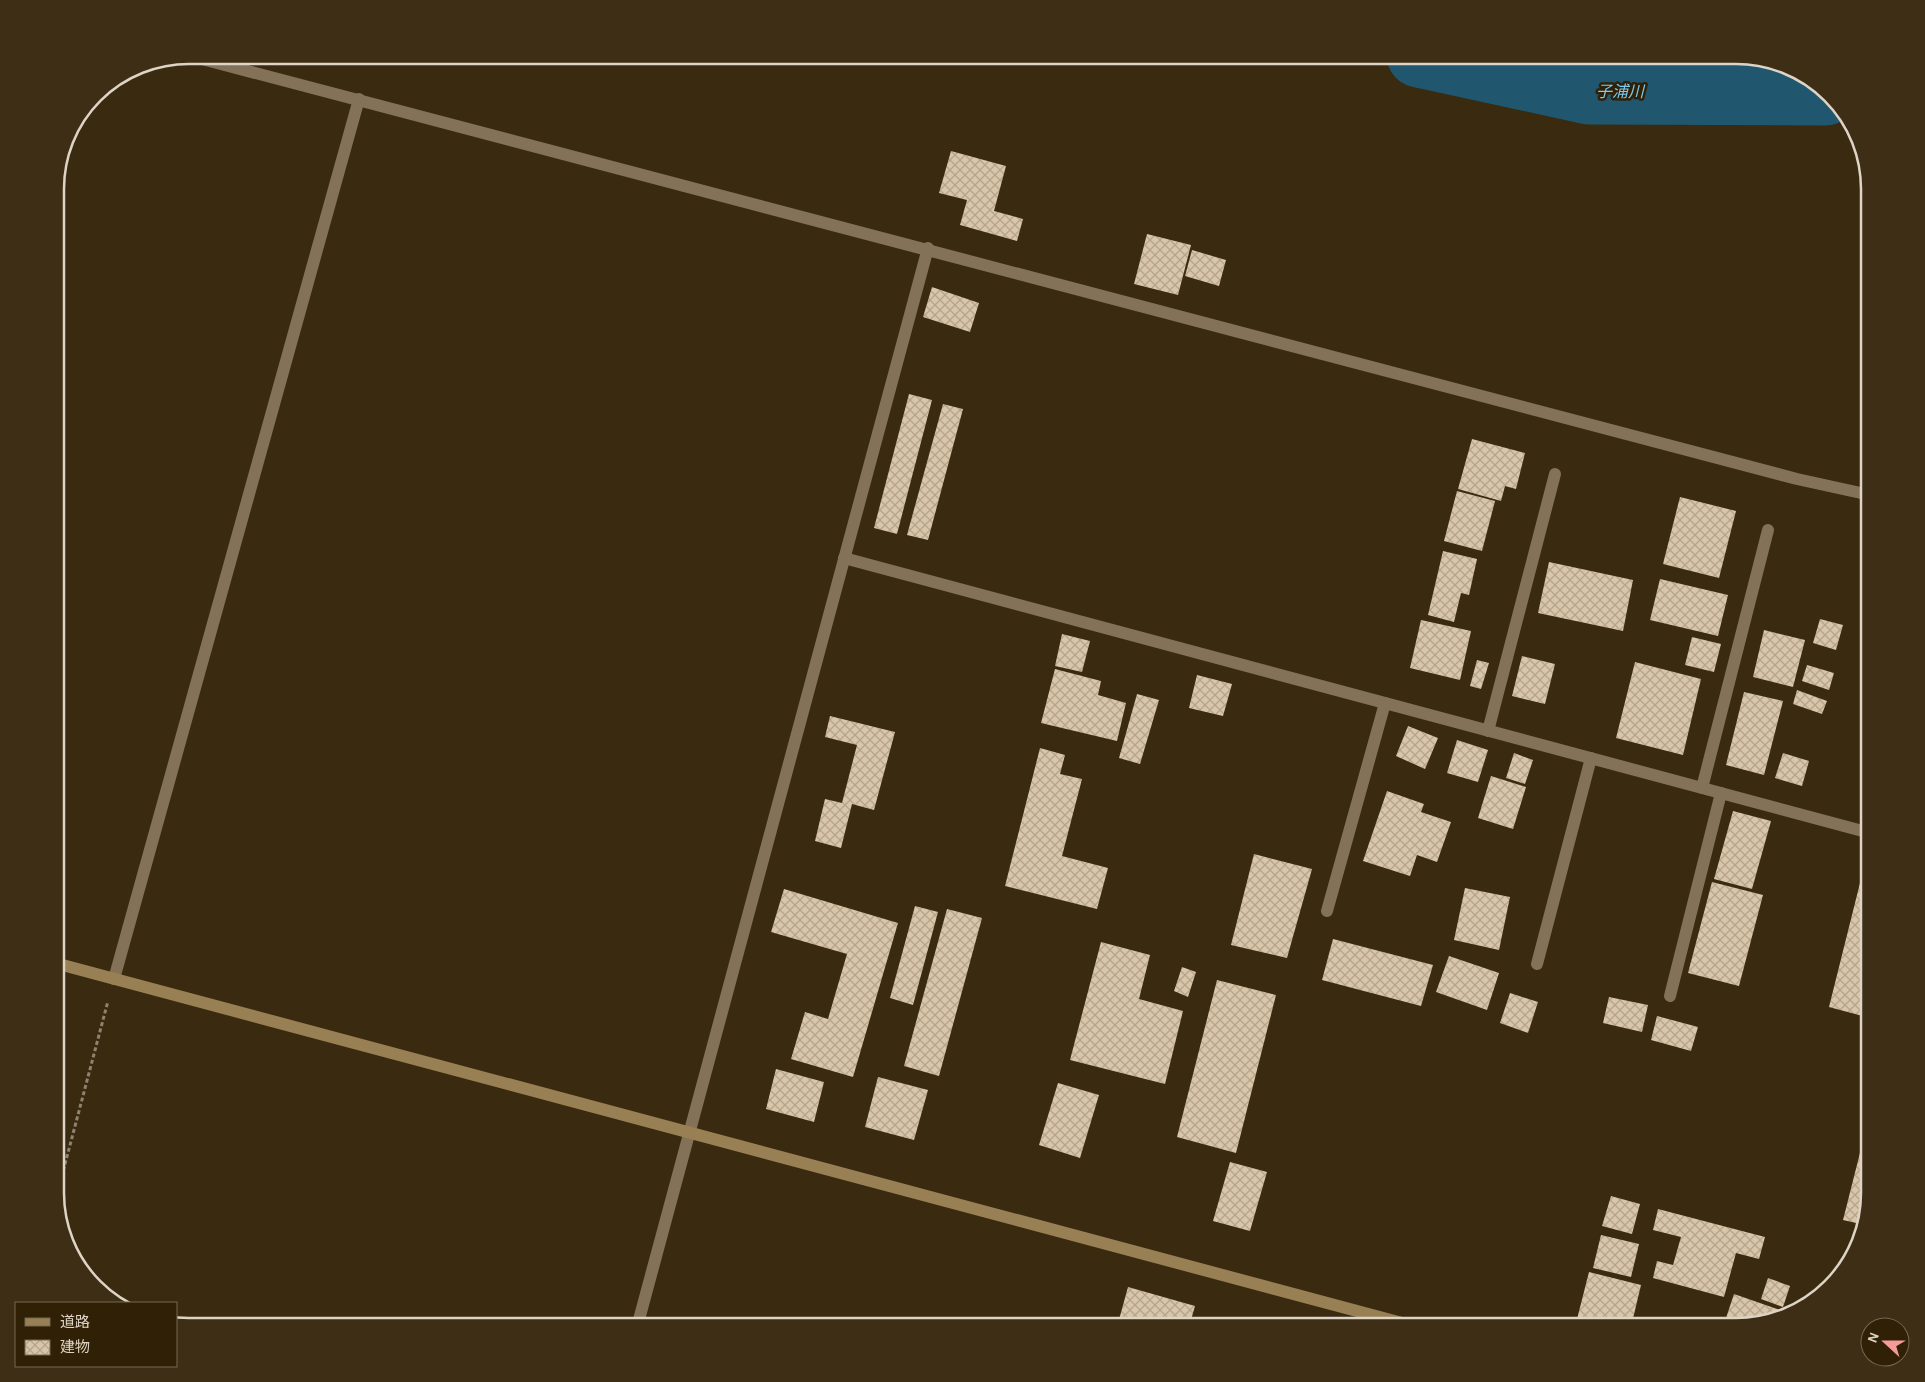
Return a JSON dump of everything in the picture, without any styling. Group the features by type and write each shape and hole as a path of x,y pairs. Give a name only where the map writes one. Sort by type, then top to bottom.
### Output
{"street":[{"path":"224,64 1861,494"},
{"path":"114,979 358,98"},
{"path":"639,1318 928,248"},
{"path":"1488,731 1555,474"},
{"path":"1702,788 1768,530"},
{"path":"844,558 1861,831"},
{"path":"1326,911 1385,703"},
{"path":"1537,964 1591,758"},
{"path":"1670,996 1721,793"},
{"path":"64,965 1384,1318"}],"path":[{"path":"64,1168 114,979"}],"building":[{"path":"951,151 1006,166 994,211 1023,219 1017,241 960,225 967,200 939,193"},
{"path":"1147,234 1191,245 1178,295 1134,284"},
{"path":"1192,250 1226,260 1219,286 1185,276"},
{"path":"932,287 979,303 970,332 923,317"},
{"path":"909,394 932,400 897,534 874,528"},
{"path":"943,404 963,409 928,540 907,535"},
{"path":"1472,439 1525,453 1516,489 1505,486 1501,501 1458,489"},
{"path":"1457,491 1495,501 1482,551 1444,541"},
{"path":"1680,497 1736,511 1719,578 1663,564"},
{"path":"1443,551 1477,559 1469,595 1461,593 1454,622 1428,615"},
{"path":"1549,562 1633,580 1623,631 1538,613"},
{"path":"1660,579 1728,595 1718,636 1650,620"},
{"path":"1820,619 1843,625 1836,650 1813,643"},
{"path":"1421,620 1471,631 1460,680 1410,668"},
{"path":"1764,630 1805,640 1793,687 1753,677"},
{"path":"1062,634 1090,641 1082,672 1055,666"},
{"path":"1692,637 1721,644 1714,672 1685,665"},
{"path":"1522,656 1555,664 1545,704 1512,696"},
{"path":"1477,660 1489,663 1481,689 1470,686"},
{"path":"1635,662 1701,679 1683,755 1616,738"},
{"path":"1807,665 1834,673 1829,690 1802,681"},
{"path":"1055,669 1101,681 1098,695 1126,703 1117,741 1041,723"},
{"path":"1197,675 1232,684 1223,716 1189,708"},
{"path":"1797,690 1827,701 1822,714 1793,704"},
{"path":"1744,692 1783,701 1764,775 1726,765"},
{"path":"1137,694 1159,700 1140,764 1119,758"},
{"path":"830,716 895,732 874,810 852,804 841,848 815,841 825,799 842,803 857,745 825,737"},
{"path":"1408,726 1438,738 1425,769 1396,756"},
{"path":"1457,740 1488,750 1478,782 1447,773"},
{"path":"1040,748 1065,755 1060,774 1082,779 1062,856 1108,868 1097,909 1005,886"},
{"path":"1514,753 1533,760 1525,784 1506,778"},
{"path":"1783,753 1809,761 1802,786 1775,778"},
{"path":"1491,776 1526,787 1513,829 1478,818"},
{"path":"1387,791 1424,804 1421,812 1451,822 1437,862 1417,855 1410,876 1363,861"},
{"path":"1733,811 1771,821 1752,889 1714,879"},
{"path":"1254,854 1312,869 1287,958 1231,945"},
{"path":"1712,882 1763,895 1739,986 1688,973"},
{"path":"1860,883 1861,1016 1829,1007"},
{"path":"1465,888 1510,897 1499,950 1454,940"},
{"path":"784,889 898,923 853,1077 791,1059 805,1012 828,1019 847,954 771,932"},
{"path":"915,906 938,912 913,1005 890,998"},
{"path":"947,909 982,918 939,1076 904,1066"},
{"path":"1333,939 1433,965 1421,1006 1322,980"},
{"path":"1101,942 1150,955 1139,999 1183,1011 1165,1084 1070,1060"},
{"path":"1449,956 1499,973 1487,1010 1436,992"},
{"path":"1182,967 1196,972 1188,997 1174,991"},
{"path":"1217,980 1276,995 1236,1153 1177,1137"},
{"path":"1510,993 1538,1002 1528,1033 1500,1023"},
{"path":"1609,997 1648,1005 1642,1032 1603,1023"},
{"path":"1657,1016 1698,1027 1691,1051 1651,1040"},
{"path":"776,1069 824,1082 814,1122 766,1109"},
{"path":"878,1077 928,1090 914,1140 865,1127"},
{"path":"1058,1083 1099,1095 1080,1158 1039,1145"},
{"path":"1861,1149 1861,1201 1857,1223 1843,1220"},
{"path":"1230,1162 1267,1172 1250,1231 1213,1221"},
{"path":"1611,1196 1640,1204 1632,1234 1602,1226"},
{"path":"1658,1209 1765,1237 1759,1259 1736,1253 1724,1297 1653,1278 1657,1261 1673,1265 1681,1237 1653,1230"},
{"path":"1601,1235 1639,1244 1631,1277 1593,1268"},
{"path":"1589,1272 1641,1285 1633,1318 1577,1318"},
{"path":"1768,1278 1790,1286 1783,1307 1761,1299"},
{"path":"1128,1287 1195,1306 1192,1318 1119,1318"},
{"path":"1734,1294 1780,1310 1752,1317 1726,1318"}],"waterway":[{"name":"子浦川","path":"1460,64 1589,92 1816,93"}]}
